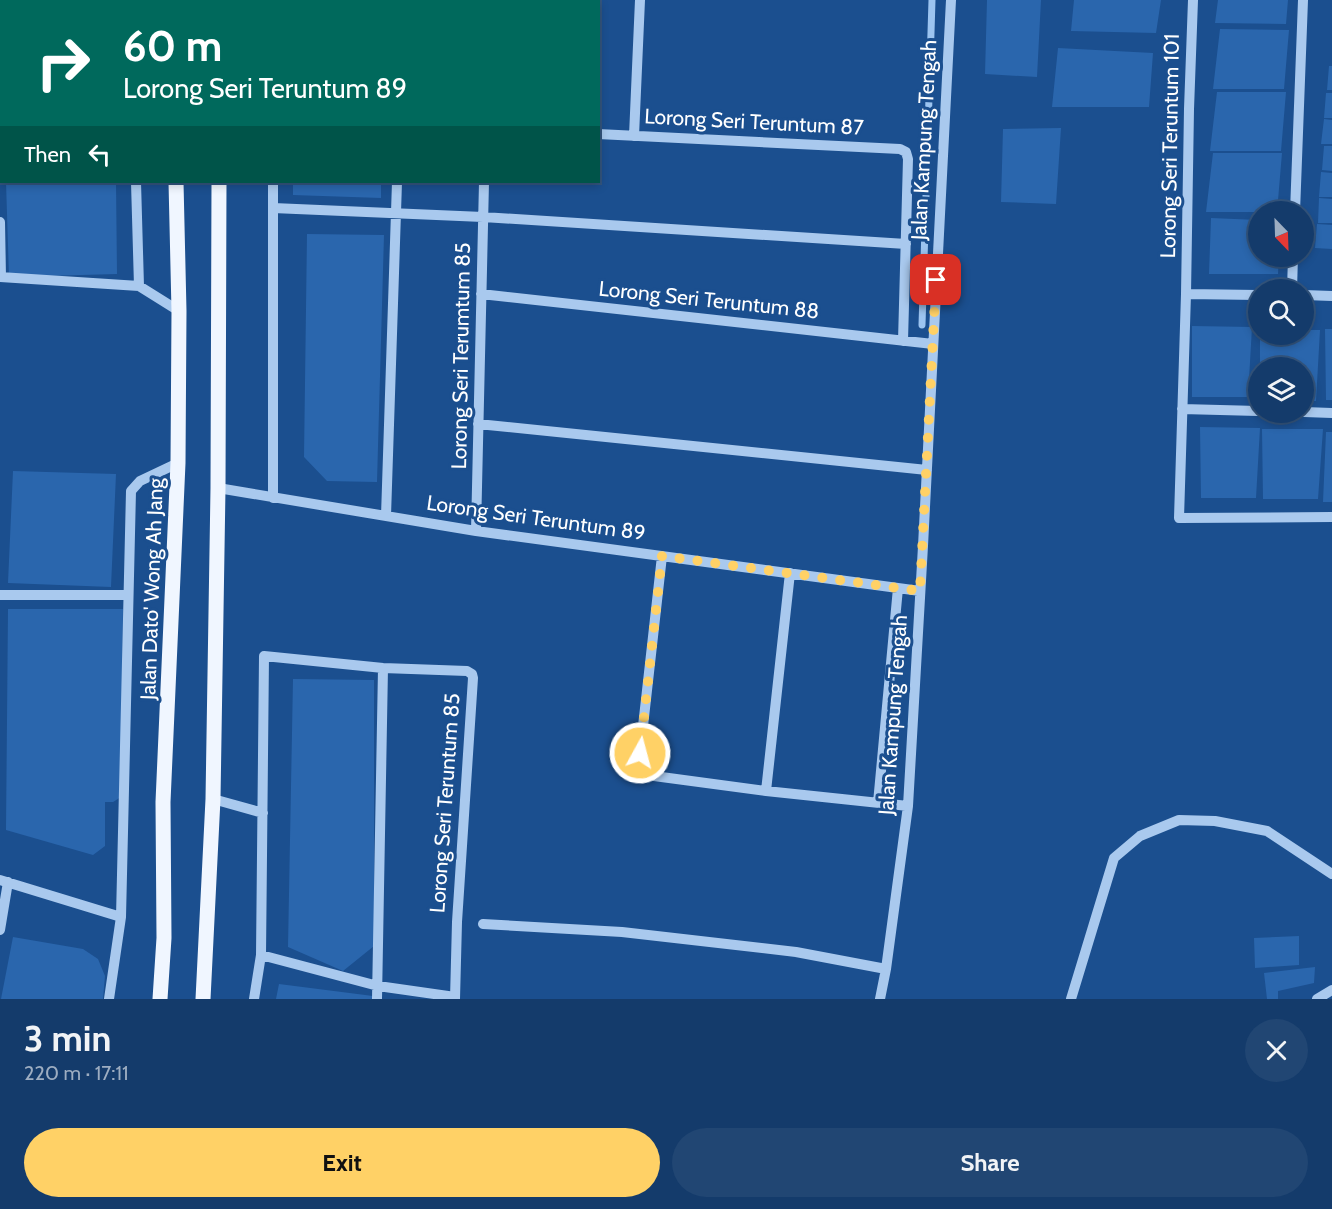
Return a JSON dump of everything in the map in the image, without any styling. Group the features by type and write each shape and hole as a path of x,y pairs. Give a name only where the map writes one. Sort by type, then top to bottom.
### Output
{"main road":[{"name":"Jalan Dato' Wong Ah Jang","path":"160,999 164,938 163,802 178,463 179,311 176,183"},
{"path":"203,999 213,799 219,488 219,183"}],"street":[{"path":"634,136 640,0"},
{"name":"Jalan Kampung Tengah","path":"880,999 908,806 951,0"},
{"name":"Lorong Seri Teruntum 101","path":"1193,0 1179,518 1332,518"},
{"path":"1295,201 1303,0"},
{"name":"Lorong Seri Teruntum 87","path":"600,134 900,149 906,153 908,159 906,244"},
{"path":"136,183 139,286"},
{"path":"273,183 273,498"},
{"path":"386,516 397,183"},
{"path":"483,217 484,183"},
{"path":"273,208 483,217 906,244 903,341"},
{"name":"Lorong Seri Terumtum 85","path":"476,531 483,217"},
{"path":"0,222 1,277 139,286 179,311"},
{"name":"Lorong Seri Teruntum 88","path":"482,294 933,344"},
{"path":"1186,294 1248,295"},
{"path":"1314,295 1332,296"},
{"path":"1182,409 1248,411"},
{"path":"1314,412 1332,412"},
{"path":"478,424 927,470"},
{"path":"109,999 121,917 131,491 140,481 178,463"},
{"name":"Lorong Seri Teruntum 89","path":"219,488 476,531 920,591"},
{"path":"662,556 640,753 654,776 908,806"},
{"path":"766,791 790,573"},
{"path":"878,803 898,588"},
{"path":"0,595 128,595"},
{"name":"Lorong Seri Teruntum 85","path":"263,813 264,656 383,668 467,671 472,674 457,922 455,998"},
{"path":"376,999 383,668"},
{"path":"213,799 263,813 261,955 254,999"},
{"path":"1071,999 1114,858 1140,836 1179,820 1215,821 1267,831 1332,874"},
{"path":"0,930 4,881 121,917"},
{"path":"483,924 622,932 796,951 886,969"},
{"path":"261,955 378,986 455,998"},
{"path":"1317,999 1332,990"}],"building":[{"path":"987,0 1041,0 1037,77 985,74"},
{"path":"1074,0 1161,0 1156,33 1071,31"},
{"path":"1218,0 1288,0 1286,24 1215,23"},
{"path":"1220,29 1289,30 1284,89 1213,89"},
{"path":"1058,48 1153,53 1149,107 1052,107"},
{"path":"1329,66 1332,66 1332,90 1327,90"},
{"path":"1217,92 1286,92 1281,151 1210,151"},
{"path":"1326,93 1332,93 1332,118 1324,118"},
{"path":"1324,119 1332,120 1332,144 1321,144"},
{"path":"1061,128 1056,204 1001,202 1003,129"},
{"path":"1324,146 1332,146 1332,171 1322,170"},
{"path":"1213,153 1282,153 1278,201 1248,201 1248,212 1206,212"},
{"path":"1321,172 1332,173 1332,197 1319,197"},
{"path":"6,183 116,183 117,274 9,277"},
{"path":"293,183 381,183 381,198 293,195"},
{"path":"1319,198 1332,199 1332,223 1318,223"},
{"path":"1211,218 1248,220 1248,267 1278,267 1278,274 1209,274"},
{"path":"1317,224 1332,225 1332,249 1315,248"},
{"path":"307,234 384,235 377,482 327,481 304,457"},
{"path":"1192,326 1248,327 1248,345 1251,345 1250,357 1248,357 1248,397 1192,397"},
{"path":"1325,329 1332,329 1332,400 1326,400"},
{"path":"1314,330 1320,330 1316,401 1314,401 1314,357 1260,357 1260,345 1314,345"},
{"path":"1200,427 1260,428 1256,498 1201,498"},
{"path":"1262,429 1323,429 1318,499 1263,499"},
{"path":"1326,432 1332,432 1332,502 1323,502"},
{"path":"13,471 116,474 111,587 8,583"},
{"path":"8,609 123,609 121,797 113,802 105,802 105,846 93,855 6,830"},
{"path":"293,679 374,680 374,946 343,971 288,947"},
{"path":"1299,936 1299,965 1255,968 1254,938"},
{"path":"13,937 83,949 98,959 105,976 103,999 1,999"},
{"path":"1315,967 1314,983 1278,991 1278,999 1267,999 1264,973"},
{"path":"279,984 373,996 373,999 276,999"}],"waterway":[{"path":"922,325 932,0"}],"route":[{"path":"640,753 662,556 920,591 936,280"}]}
